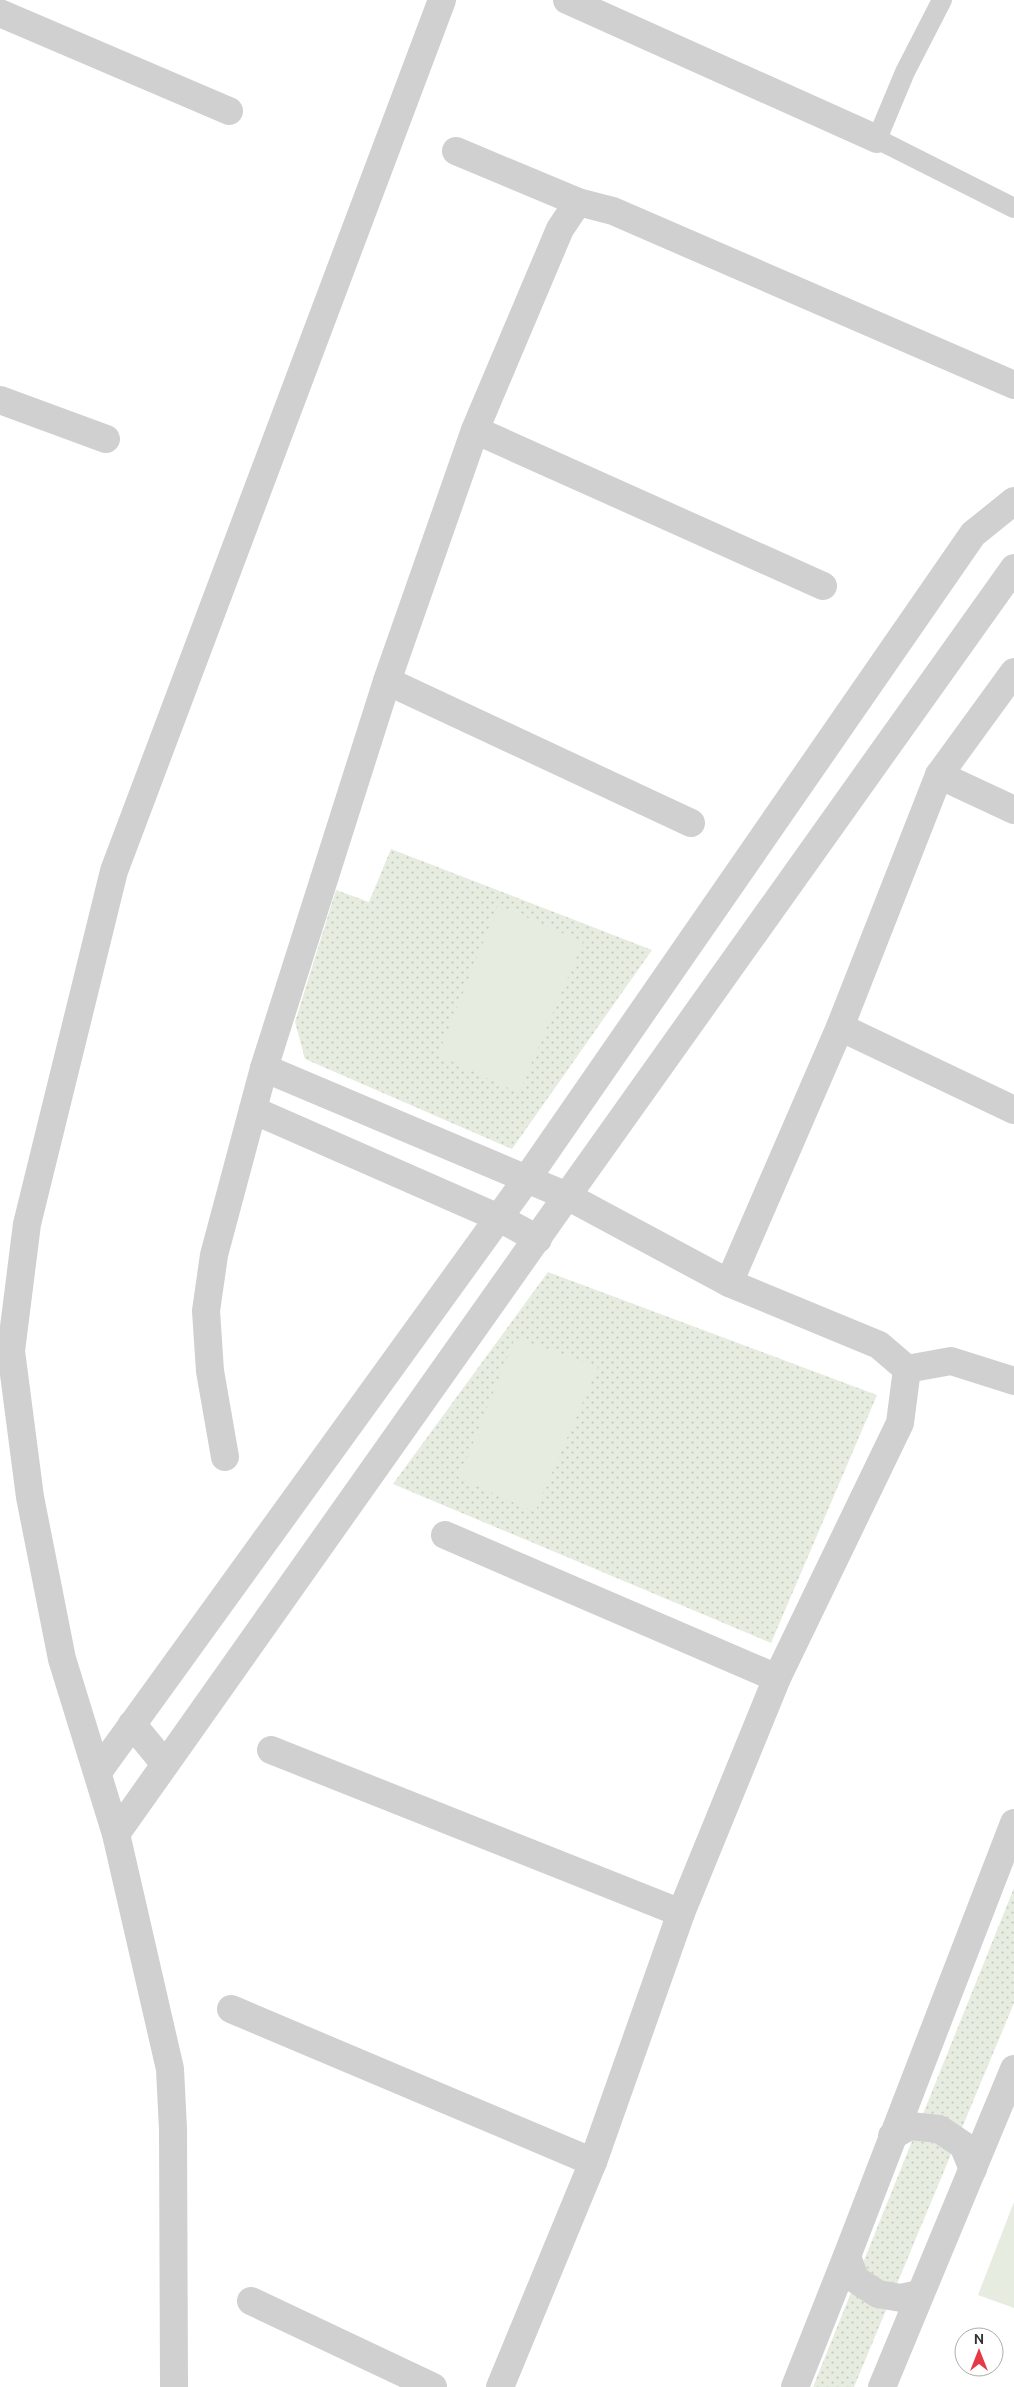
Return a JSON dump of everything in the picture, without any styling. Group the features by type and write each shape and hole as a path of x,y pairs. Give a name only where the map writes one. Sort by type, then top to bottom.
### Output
{"street":[{"path":"174,2387 173,2129 170,2069 116,1834 62,1659 30,1497 11,1351 27,1224 114,871 442,0"},
{"path":"567,0 877,139"},
{"path":"0,14 229,111"},
{"path":"456,151 578,202 613,211 1014,385"},
{"path":"225,1457 210,1371 206,1311 214,1255 264,1068 387,681 475,430 560,229 578,202"},
{"path":"0,400 106,439"},
{"path":"475,430 823,586"},
{"path":"98,1772 526,1180 973,534 1014,501"},
{"path":"116,1834 1014,568"},
{"path":"729,1283 840,1027 939,775 1014,672"},
{"path":"387,681 691,823"},
{"path":"939,775 1014,810"},
{"path":"840,1027 1014,1110"},
{"path":"264,1068 567,1196 729,1283 879,1345 907,1369 950,1362 1014,1381"},
{"path":"253,1110 499,1218 538,1240"},
{"path":"500,2387 592,2162 681,1913 777,1678 900,1423 907,1369"},
{"path":"445,1535 777,1678"},
{"path":"132,1724 165,1764"},
{"path":"272,1750 681,1913"},
{"path":"794,2387 847,2256 1014,1823"},
{"path":"231,2009 592,2162"},
{"path":"882,2387 1014,2069"},
{"path":"892,2136 910,2126 939,2129 963,2144 973,2169"},
{"path":"847,2256 855,2279 878,2294 901,2298 919,2294"},
{"path":"251,2301 433,2387"}],"lane":[{"path":"942,0 905,72 877,139 1014,208"}],"shaded area":[{"path":"391,849 652,950 512,1149 305,1059 295,1022 336,890 369,902"},
{"path":"498,905 583,942 519,1093 438,1055"},
{"path":"548,1272 877,1395 771,1643 393,1484"},
{"path":"515,1338 598,1367 535,1512 459,1478"},
{"path":"1014,1888 1014,2003 854,2387 813,2387"},
{"path":"1014,2202 1014,2308 978,2295"}]}
